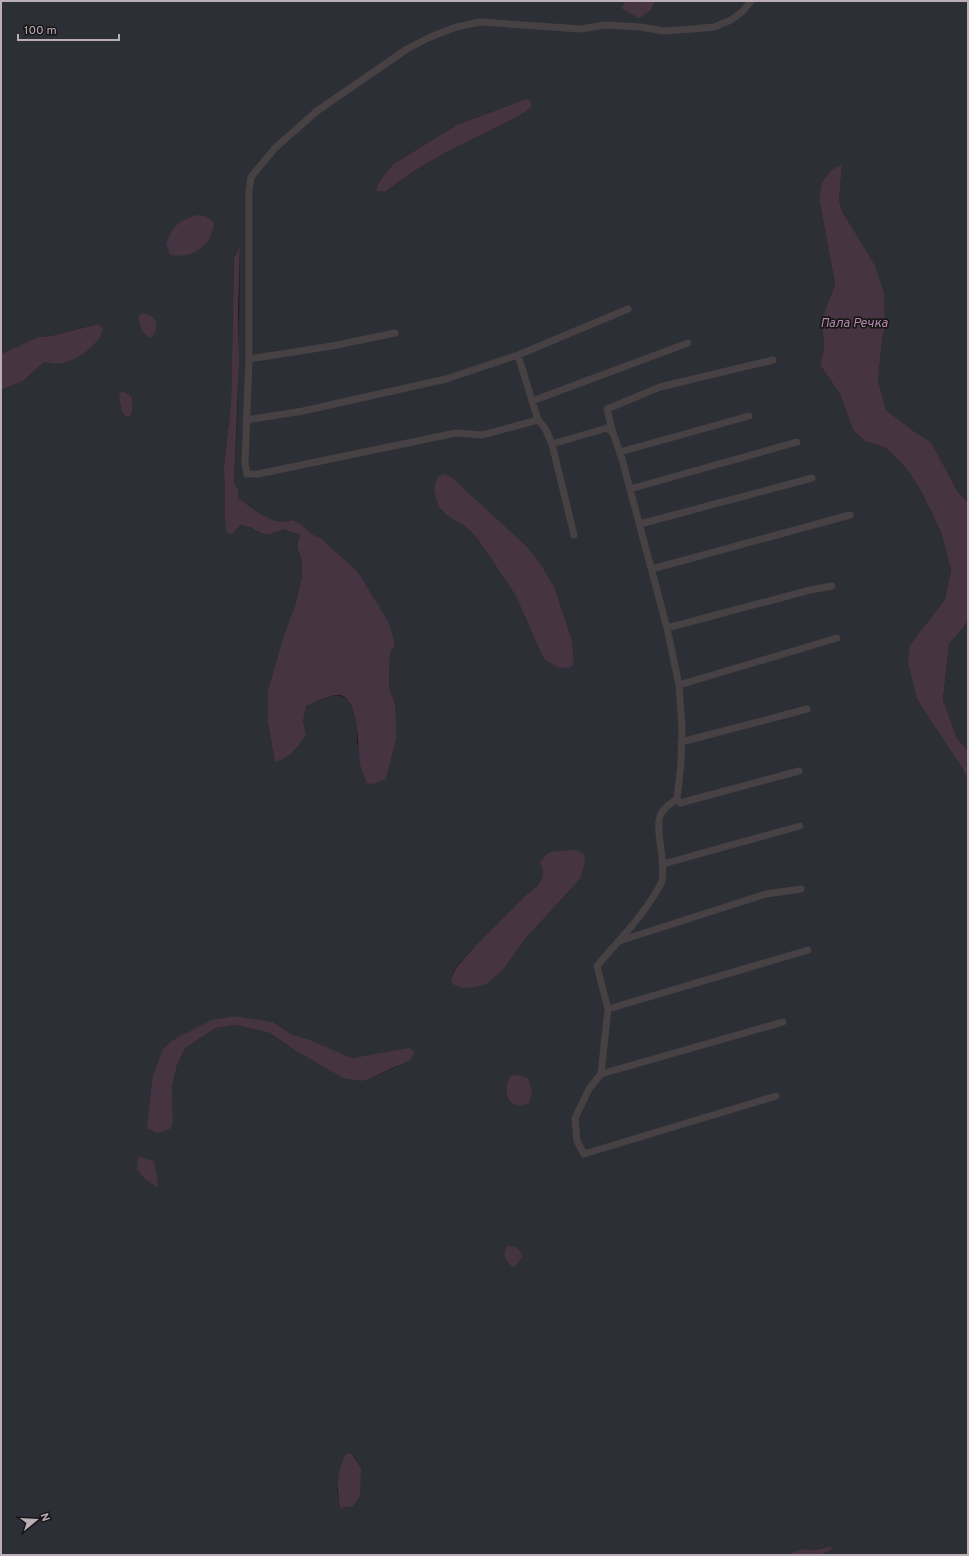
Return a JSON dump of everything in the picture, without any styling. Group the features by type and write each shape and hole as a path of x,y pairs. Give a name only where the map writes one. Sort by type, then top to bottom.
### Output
{"street":[{"path":"538,420 482,435 456,433 258,474 247,474 245,463 249,359 249,191 251,178 275,148 318,111 407,49 428,38 456,27 480,22 581,29 605,25 663,30 693,29 714,26 731,20 743,11 751,1"},
{"path":"246,420 303,411 446,379 518,355 628,309"},
{"path":"249,359 332,346 395,333"},
{"path":"532,401 688,343"},
{"path":"518,355 538,420 545,428 552,444 574,536"},
{"path":"773,360 660,387 607,409 640,524 667,628 679,685 682,742 677,799 667,806 660,816 659,826 663,864 662,881 644,912 597,966 608,1009 601,1074 589,1089 575,1118 577,1140 584,1154 776,1096"},
{"path":"620,452 749,416"},
{"path":"552,444 607,428 614,433"},
{"path":"630,488 797,442"},
{"path":"640,524 812,478"},
{"path":"652,569 850,515"},
{"path":"667,628 810,590 832,586"},
{"path":"679,685 837,638"},
{"path":"682,742 807,709"},
{"path":"677,799 680,803 799,771"},
{"path":"663,864 800,826"},
{"path":"618,942 766,894 801,889"},
{"path":"608,1009 808,950"},
{"path":"601,1074 782,1022"}],"shaded area":[{"path":"1,1 626,1 621,8 651,10 655,1 968,1 968,503 958,492 931,442 912,430 886,410 878,382 885,325 884,293 843,212 839,200 842,166 831,170 822,182 819,198 835,284 822,319 824,349 820,365 840,394 853,430 865,441 886,448 907,469 922,493 941,532 951,570 945,599 910,645 961,766 968,779 968,1555 821,1555 831,1550 831,1546 815,1550 802,1549 785,1555 1,1555 1,390 23,381 44,362 66,363 98,324 51,336 38,337 1,354","holes":["526,99 531,108 508,122 429,162 385,192 377,191 379,182 393,164 457,125","240,248 238,401 234,483 238,489 238,498 257,512 271,519 285,522 292,520 302,525 310,533 322,539 357,571 394,647 390,653 389,688 395,703 396,740 386,779 358,746 355,715 347,699 341,696 326,698 306,706 303,722 282,760 275,762 268,724 279,656 295,606 302,576 302,561 297,547 300,535 283,529 269,534 264,534 241,525 232,534 225,520 224,465 231,404 234,258","435,484 555,589 572,640 574,664 523,609 477,538 467,528 449,517","543,869 580,879 525,939 504,969 451,979 456,967 478,943 537,886 542,879","236,1016 273,1022 293,1035 308,1039 352,1058 377,1054 398,1066 364,1081 314,1061 270,1033 235,1025 216,1028 185,1048 177,1065 172,1087 173,1123 170,1129 173,1040","353,1454 361,1468 340,1508 337,1489"]},
{"path":"968,620 968,751 957,738 943,700 949,644"}],"water":[{"path":"626,1 655,1 651,10 639,18 621,8"},
{"path":"526,99 531,101 531,108 520,115 436,158 385,192 376,191 379,182 393,164 457,125"},
{"name":"Пала Речка","path":"842,165 839,200 843,213 875,266 884,293 885,325 878,381 886,410 912,430 931,442 958,492 968,503 968,620 949,644 943,700 957,738 968,751 968,779 917,699 908,662 910,645 945,599 951,570 941,532 922,493 907,469 886,448 865,441 853,430 840,394 820,365 824,349 822,319 835,284 819,198 822,182 831,170"},
{"path":"197,215 205,216 214,222 213,230 206,244 194,253 179,256 170,255 166,243 174,228 177,224"},
{"path":"240,247 238,311 239,362 234,483 238,489 238,498 257,512 278,521 285,522 292,520 302,525 310,533 322,539 357,571 388,621 394,640 394,647 390,653 389,688 395,703 396,740 386,779 374,784 367,783 361,768 355,715 346,698 339,695 326,697 306,706 303,722 306,735 297,748 289,755 275,762 268,724 268,691 284,635 295,606 302,576 302,561 297,547 300,535 283,529 269,534 264,534 241,525 232,534 227,533 225,520 224,465 231,404 234,258"},
{"path":"143,313 152,316 156,322 154,334 149,338 142,331 138,317"},
{"path":"98,324 103,329 98,340 94,345 78,357 64,363 56,364 44,362 23,381 1,390 1,354 38,337 51,336"},
{"path":"121,392 124,392 132,397 132,410 130,416 127,417 122,412 119,395"},
{"path":"445,474 451,477 526,546 540,563 555,589 572,640 574,664 569,668 557,667 544,659 516,596 477,538 467,528 449,517 439,507 434,491 435,484 438,477"},
{"path":"575,850 584,854 585,862 580,879 525,939 504,969 488,983 476,987 464,988 452,984 451,979 456,968 478,943 537,886 542,879 543,869 540,862 549,852"},
{"path":"236,1016 273,1022 293,1035 308,1039 352,1058 409,1048 415,1052 410,1060 364,1081 343,1078 293,1049 270,1033 235,1025 216,1028 185,1048 177,1065 172,1087 173,1123 170,1129 157,1133 147,1128 153,1075 163,1049 173,1040 212,1020"},
{"path":"516,1075 528,1078 532,1091 529,1103 516,1105 509,1099 507,1094 508,1082 510,1076"},
{"path":"138,1156 153,1161 157,1174 158,1188 144,1178 137,1169"},
{"path":"507,1246 517,1248 522,1257 513,1267 505,1258"},
{"path":"346,1454 352,1454 361,1468 360,1496 353,1506 340,1508 338,1481 340,1468"},
{"path":"832,1546 831,1550 821,1555 785,1555 802,1549 815,1550"}]}
